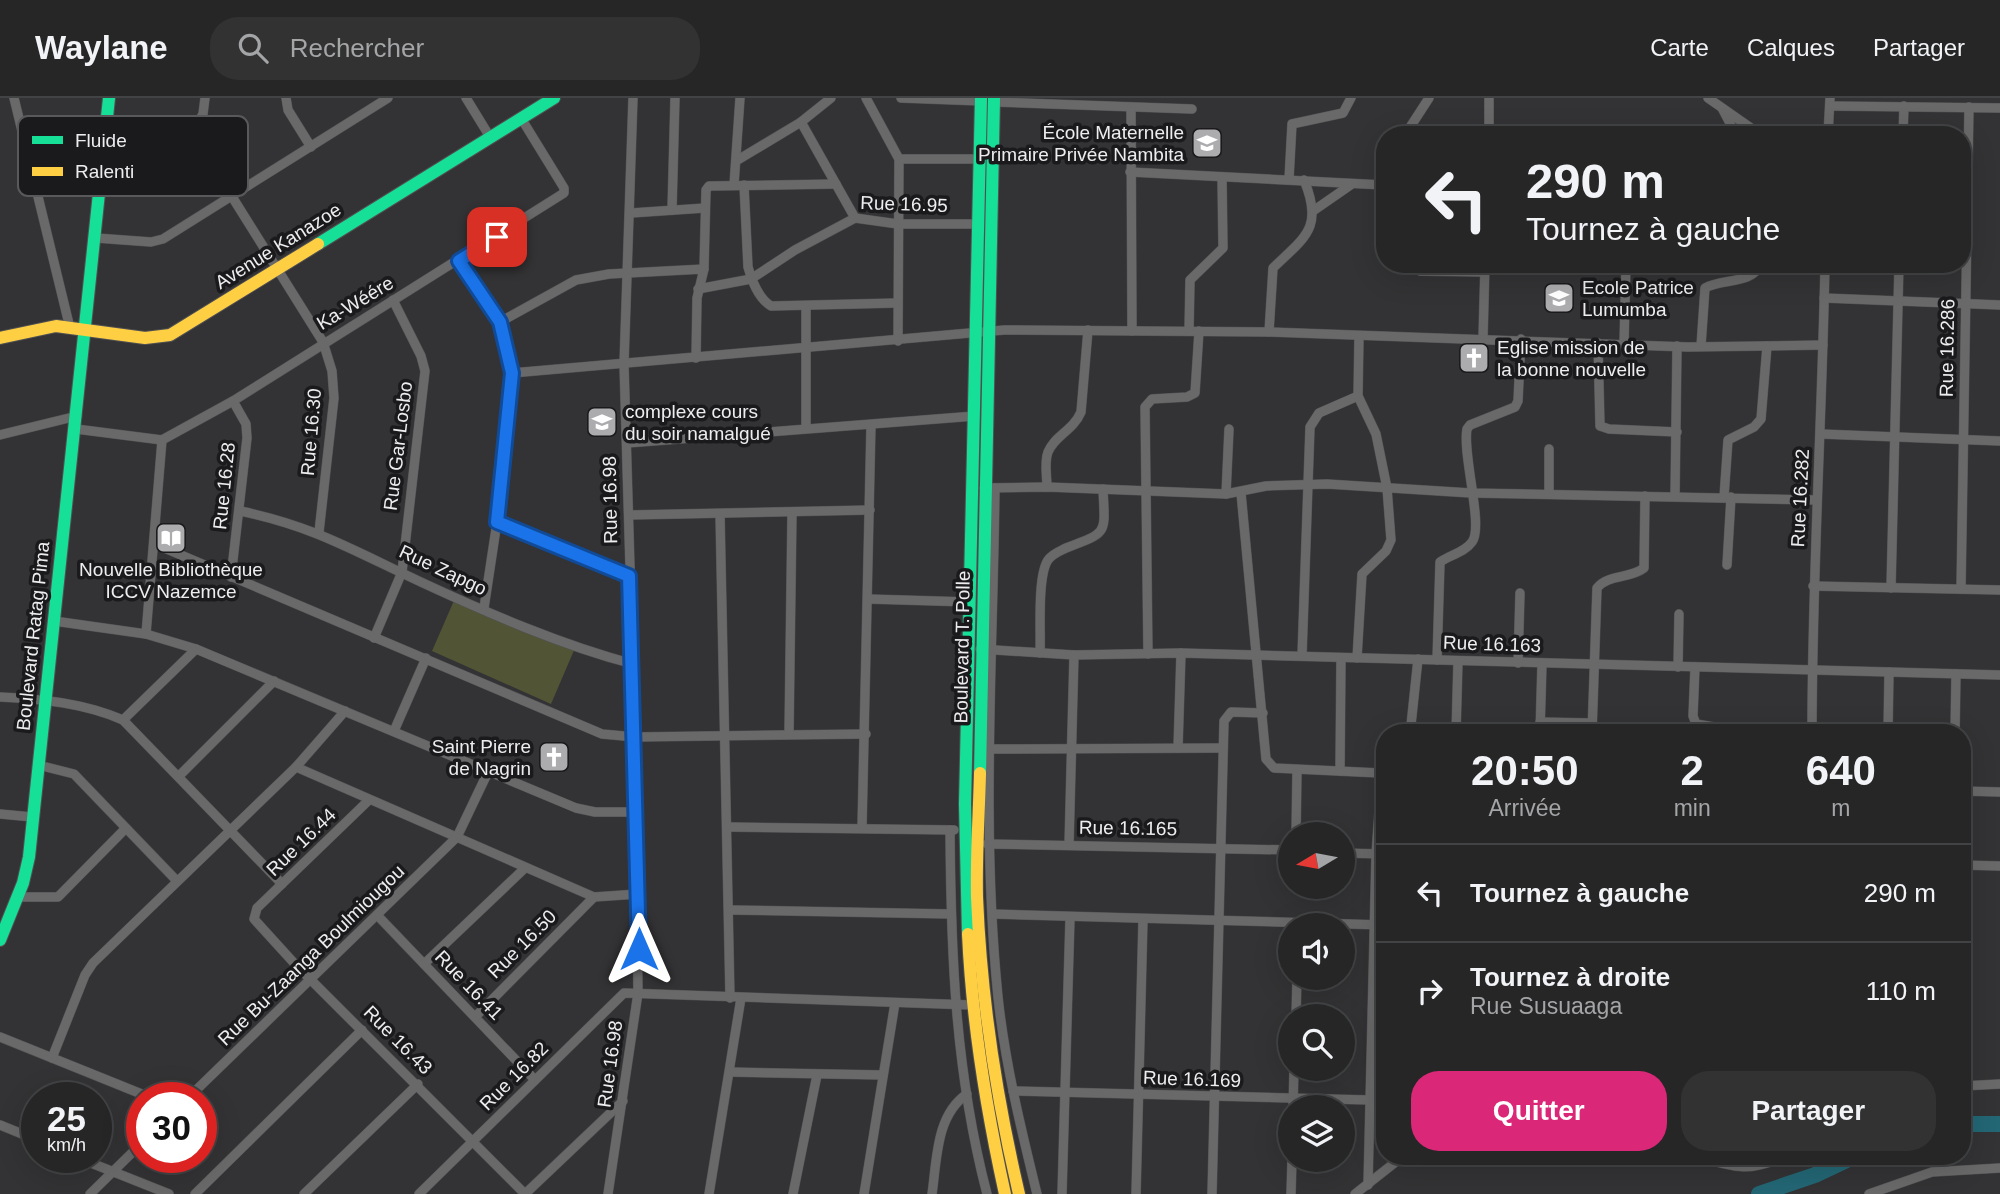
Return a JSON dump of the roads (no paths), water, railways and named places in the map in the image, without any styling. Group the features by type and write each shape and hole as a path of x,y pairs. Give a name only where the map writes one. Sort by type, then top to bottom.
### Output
{"main road":[{"name":"Boulevard Ratag Pima","path":"107,116 109,98"},
{"name":"Avenue Kanazoe","path":"0,338 38,329 70,328 158,339 183,328 554,98"},
{"name":"Boulevard T. Polle","path":"988,100 978,159 977,224 989,488 988,649 977,909 985,1011 1002,1123 1019,1194"},
{"name":"Boulevard T. Polle","path":"988,100 982,332 975,416 966,829 978,844 967,951 984,1091 1005,1194"},
{"name":"Boulevard Ratag Pima","path":"0,940 26,873 100,196"}],"street":[{"path":"14,98 18,116"},
{"path":"203,116 205,98"},
{"path":"286,98 288,110 312,147"},
{"path":"466,98 490,137"},
{"name":"Rue 16.98","path":"608,1194 638,993 635,737 624,364 634,98"},
{"path":"672,210 675,98"},
{"path":"740,98 736,161 745,251 751,279 762,299 771,306 897,303"},
{"path":"736,161 801,122 831,98"},
{"path":"866,98 899,159 898,341"},
{"path":"901,98 1192,109"},
{"path":"1177,98 1177,109"},
{"path":"1289,179 1292,124 1343,113 1351,98"},
{"path":"1411,126 1429,98"},
{"path":"1489,98 1489,126"},
{"path":"1708,98 1748,126"},
{"path":"248,185 385,99"},
{"path":"1829,126 1830,102 2000,108"},
{"path":"1903,106 1903,126"},
{"path":"1721,107 1731,126"},
{"name":"Rue 16.286","path":"1969,107 1969,126"},
{"path":"1130,108 1132,331"},
{"name":"Ka-Wéére","path":"162,440 233,401 323,342 459,261 565,191 521,118"},
{"path":"801,122 855,218"},
{"path":"899,159 978,159"},
{"path":"1130,172 1376,185"},
{"path":"1148,654 1146,403 1152,399 1188,397 1195,393 1190,280 1223,248 1222,177"},
{"path":"1269,332 1271,274 1303,241 1310,229 1313,211 1304,180"},
{"path":"1313,211 1352,183"},
{"path":"696,358 698,289 704,269 705,208 709,187 836,184"},
{"path":"38,196 70,328"},
{"path":"96,238 157,242 229,196"},
{"name":"Rue 16.30","path":"232,196 323,342 332,371 334,398 319,532"},
{"path":"631,213 705,208"},
{"name":"Rue 16.95","path":"751,279 794,250 855,218 898,224 977,224"},
{"path":"459,261 500,322 512,373 497,522 484,608"},
{"path":"500,322 576,280 704,269"},
{"path":"1483,338 1485,273"},
{"path":"1624,344 1626,273"},
{"path":"1701,346 1705,288 1756,273"},
{"name":"Rue 16.282","path":"1812,724 1813,586 1821,434 1825,273"},
{"path":"1891,588 1899,273"},
{"name":"Rue 16.286","path":"1961,589 1966,273"},
{"path":"698,289 751,279"},
{"path":"1824,299 2000,305"},
{"name":"Rue Gar-Losbo","path":"374,638 401,572 425,371 421,356 393,300"},
{"path":"806,306 806,428"},
{"path":"1046,487 1047,455 1056,439 1076,422 1081,412 1088,330"},
{"path":"512,373 982,332 1269,332 1677,346 1823,345"},
{"path":"1357,658 1362,574 1386,551 1391,540 1387,488 1375,429 1358,397 1359,336"},
{"path":"1437,660 1440,562 1474,540 1477,530 1471,493 1467,429 1469,425 1515,407 1518,401 1521,339"},
{"path":"1598,343 1600,426 1609,429 1676,432"},
{"path":"1675,496 1677,346"},
{"path":"1727,565 1728,440 1754,427 1761,419 1767,346"},
{"path":"1303,656 1306,484 1313,419 1318,413 1358,397"},
{"name":"Rue 16.28","path":"231,577 247,430 233,401"},
{"path":"627,443 975,416"},
{"path":"0,435 76,423 162,440 146,634"},
{"path":"862,828 871,425"},
{"path":"1226,494 1229,429"},
{"path":"1821,434 2000,442"},
{"path":"1549,449 1549,494"},
{"path":"989,488 1046,487 1226,494 1266,486 1306,484 1471,493 1816,500"},
{"path":"1040,653 1044,570 1055,553 1094,539 1100,533 1104,526 1103,489"},
{"path":"1241,493 1266,759 1274,768 1376,773"},
{"path":"1542,663 1540,722 1592,723 1597,588 1604,581 1636,573 1644,568 1645,496"},
{"path":"629,515 870,510"},
{"name":"Rue Zapgo","path":"240,511 319,532 484,608 584,650 633,664"},
{"path":"789,733 792,513"},
{"path":"709,1194 730,1072 735,998 730,910 720,514"},
{"path":"497,522 629,576"},
{"path":"155,544 596,733 635,737 866,734"},
{"path":"1813,586 2000,590"},
{"path":"1518,663 1520,593"},
{"path":"868,599 970,602"},
{"path":"1678,667 1679,614"},
{"path":"54,621 146,634 196,649 576,807 595,812 636,812"},
{"name":"Rue 16.163","path":"969,648 1074,654 1181,653 2000,675"},
{"path":"123,720 196,649"},
{"path":"988,649 991,748 978,844 993,914 998,997 1013,1091 1037,1194"},
{"path":"1178,748 1181,653"},
{"path":"1069,845 1074,654"},
{"path":"394,731 426,658"},
{"path":"1340,658 1340,771"},
{"path":"1411,724 1418,660"},
{"path":"1456,724 1458,662"},
{"path":"1695,667 1693,716 1696,724"},
{"path":"1888,724 1889,672"},
{"path":"1955,724 1956,674"},
{"path":"179,776 274,681"},
{"path":"0,697 46,699 96,709 123,720 282,884"},
{"path":"52,1058 88,970 176,880 296,767 345,711"},
{"path":"1212,1194 1223,748 1227,715 1231,712 1263,713"},
{"path":"991,748 1223,748"},
{"path":"38,765 74,774 176,880"},
{"path":"296,767 594,897 638,894"},
{"path":"1296,822 1297,770"},
{"path":"457,837 488,772"},
{"path":"1971,791 2000,792"},
{"name":"Rue 16.44","path":"257,908 369,800"},
{"path":"0,814 32,817"},
{"path":"729,827 966,829"},
{"path":"18,897 58,897 125,829"},
{"path":"950,830 954,1004 975,1147 987,1194"},
{"name":"Rue Bu-Zaanga Boulmiougou","path":"205,1082 457,837"},
{"name":"Rue 16.165","path":"978,844 1278,849"},
{"path":"1355,853 1376,854"},
{"path":"1971,865 2000,866"},
{"path":"424,964 525,868"},
{"name":"Rue 16.50","path":"475,1017 594,897"},
{"name":"Rue 16.43","path":"257,908 254,919 525,1194"},
{"path":"730,910 951,915"},
{"path":"993,914 1278,924"},
{"name":"Rue 16.41","path":"377,915 535,1080"},
{"path":"1062,1194 1070,918"},
{"path":"1136,1194 1143,920"},
{"path":"1355,925 1376,925"},
{"path":"1368,1185 1376,983"},
{"name":"Rue 16.82","path":"420,1194 624,993 638,993"},
{"path":"638,993 972,1005"},
{"path":"864,1194 895,1003"},
{"path":"195,1194 362,1030"},
{"path":"0,1037 126,1088"},
{"path":"730,1072 883,1075"},
{"path":"793,1194 817,1075"},
{"path":"304,1194 418,1084"},
{"path":"1971,1086 2000,1084"},
{"name":"Rue 16.169","path":"1013,1091 1215,1097 1278,1102"},
{"path":"932,1194 946,1118 951,1105 967,1094"},
{"name":"Rue 16.169","path":"1355,1101 1370,1100"},
{"path":"525,1194 623,1101"},
{"path":"0,1125 21,1134"},
{"path":"126,1158 112,1172 169,1194"},
{"path":"1355,1194 1392,1165"},
{"path":"1725,1165 1737,1169 1764,1165"},
{"path":"1869,1194 1932,1172 2000,1168"},
{"path":"1292,1172 1292,1194"},
{"path":"90,1194 111,1173"}],"waterway":[{"path":"1971,1124 2000,1124"},
{"path":"1759,1194 1836,1165"}],"place":[{"name":"École Maternelle Primaire Privée Nambita","path":"1207,143"},
{"name":"Ecole Patrice Lumumba","path":"1559,298"},
{"name":"Eglise mission de la bonne nouvelle","path":"1474,358"},
{"name":"complexe cours du soir namalgué","path":"602,422"},
{"name":"Nouvelle Bibliothèque ICCV Nazemce","path":"171,538"},
{"name":"Saint Pierre de Nagrin","path":"554,757"}]}
